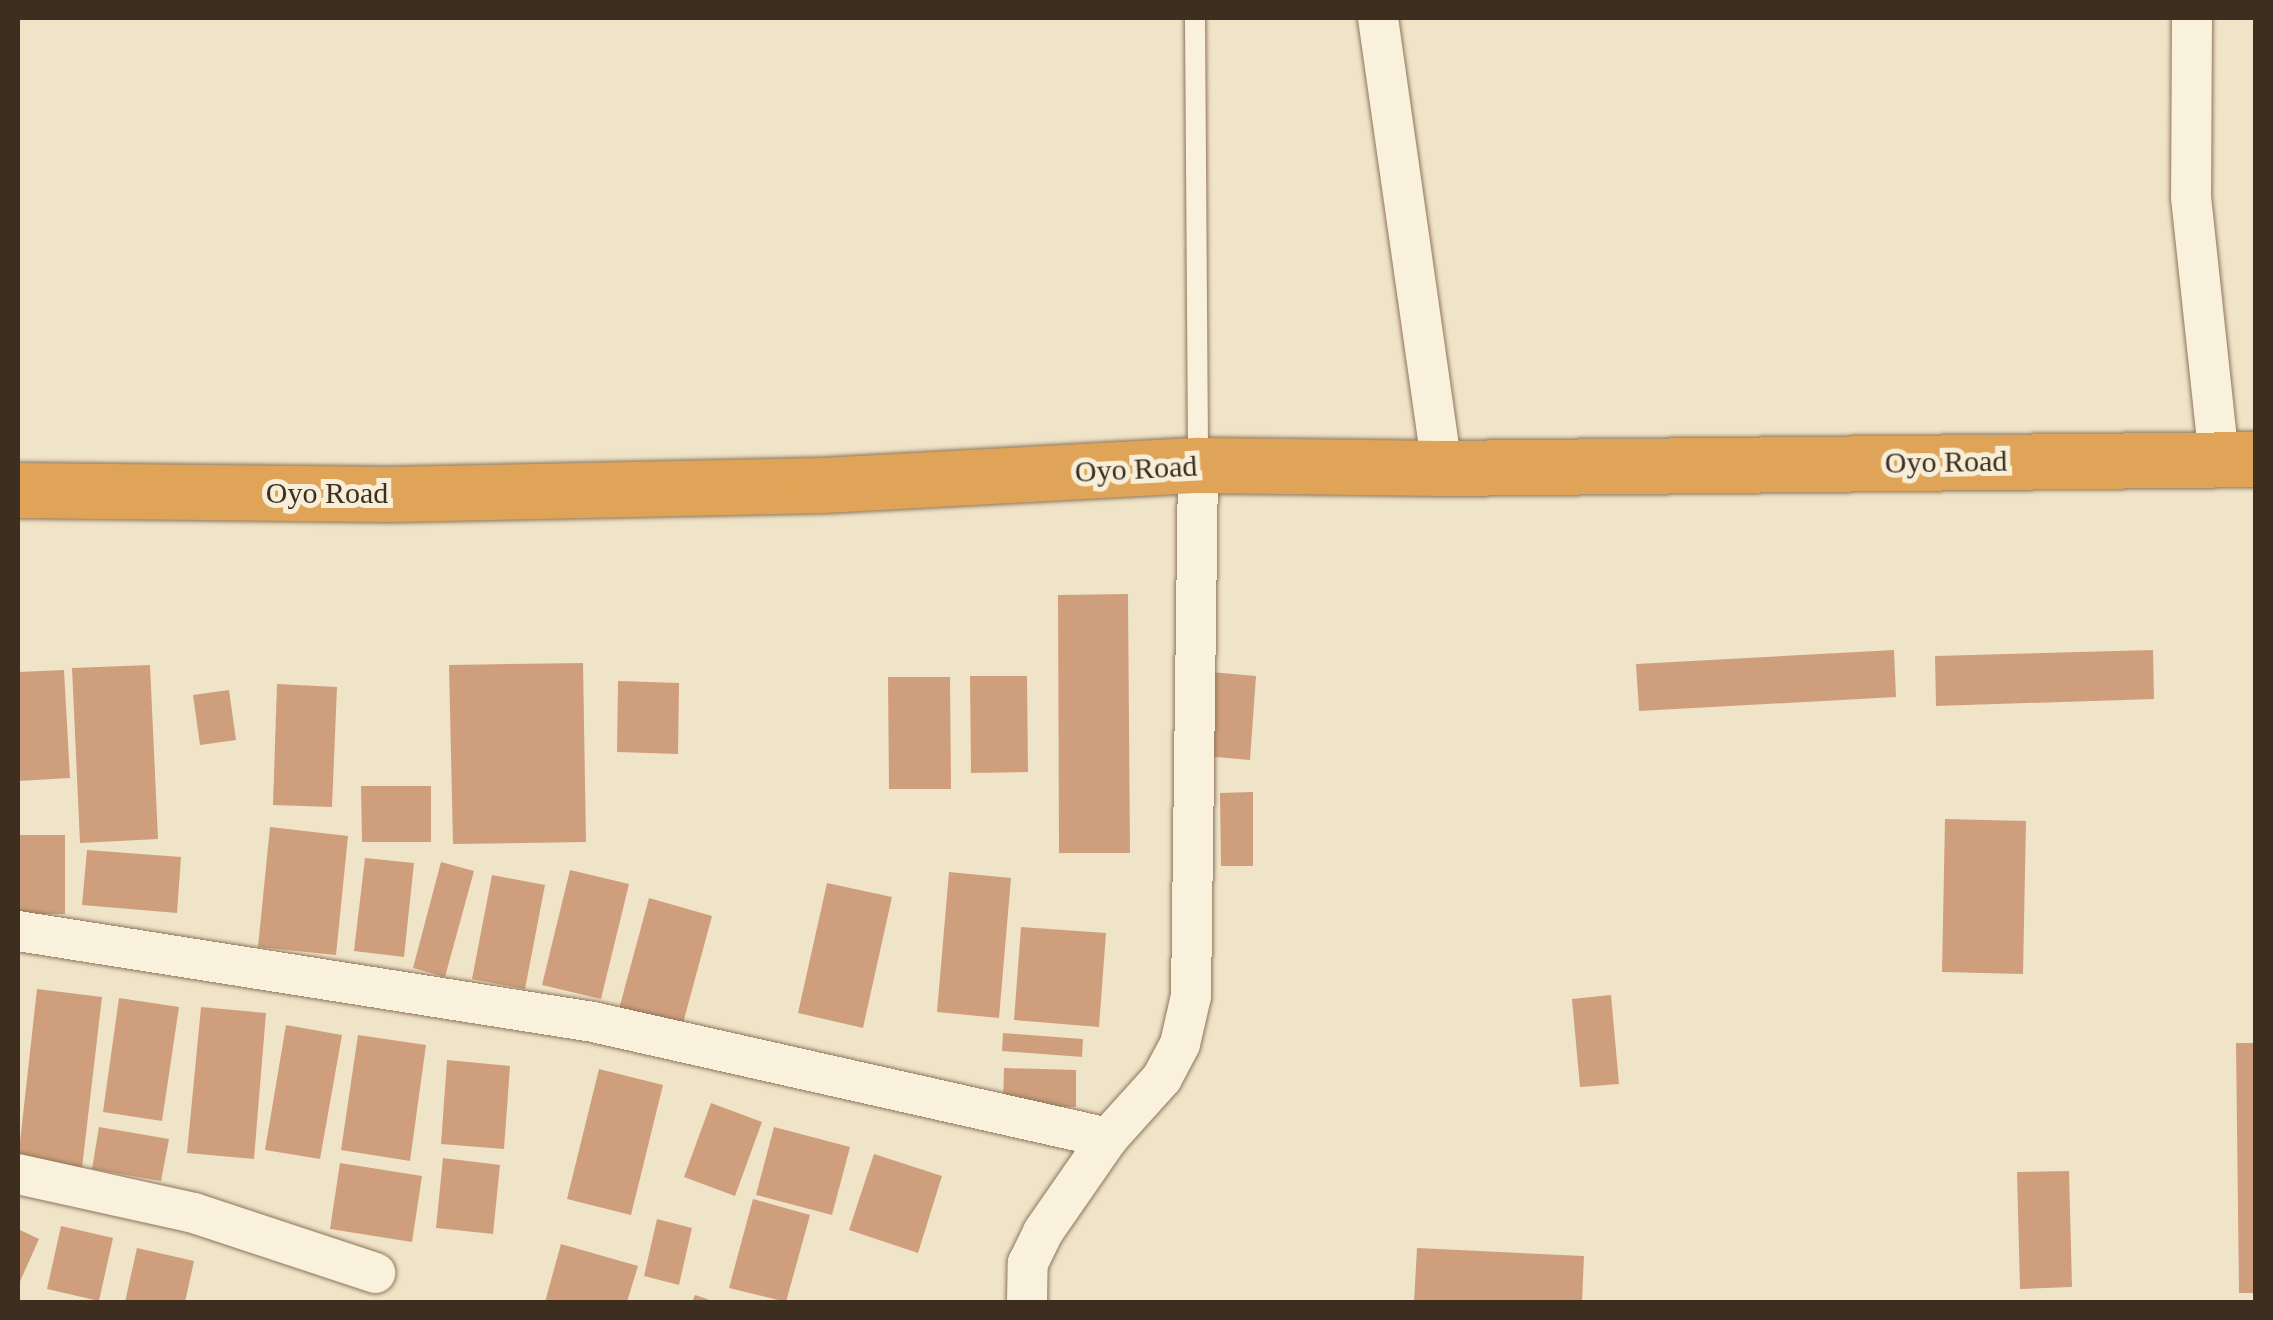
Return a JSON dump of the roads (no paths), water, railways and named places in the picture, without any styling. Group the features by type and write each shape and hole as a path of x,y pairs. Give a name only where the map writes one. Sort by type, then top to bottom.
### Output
{"highway":[{"name":"Oyo Road","path":"18,490 389,494 784,486 1198,465 1442,468 2237,459"}],"street":[{"path":"1378,18 1442,468"},
{"path":"2192,18 2191,197 2237,459"},
{"path":"1027,1302 1028,1263 1043,1232 1108,1138 1162,1078 1180,1044 1191,996 1198,465"},
{"path":"18,931 592,1022 1108,1138"},
{"path":"18,1174 194,1213 375,1272"}],"lane":[{"path":"1195,18 1198,465"}]}
